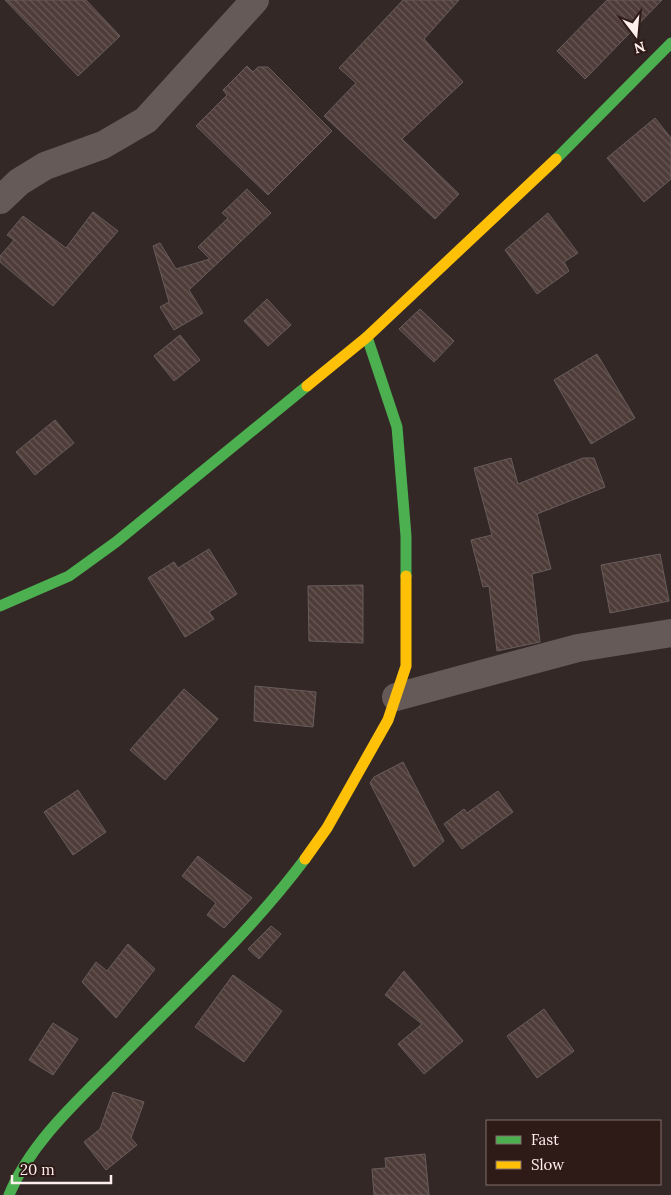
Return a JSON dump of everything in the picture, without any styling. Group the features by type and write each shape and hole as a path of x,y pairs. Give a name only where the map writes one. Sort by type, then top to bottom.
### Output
{"street":[{"path":"0,200 18,182 45,166 103,145 146,120 255,0"},
{"path":"0,606 69,576 116,542 367,337 578,138 671,43"},
{"path":"9,1195 17,1176 66,1113 275,899 327,828 388,720 406,666 404,516 397,427 367,337"},
{"path":"396,697 578,648 671,633"}],"building":[{"path":"5,0 86,0 120,36 78,76"},
{"path":"403,0 459,0 424,39 463,82 402,139 459,194 435,219 324,116 356,83 339,68"},
{"path":"607,0 662,0 585,79 557,51"},
{"path":"247,66 253,72 258,67 268,67 332,131 268,195 196,126 227,95 223,90"},
{"path":"655,118 671,138 671,179 644,202 607,158"},
{"path":"247,189 271,213 189,290 203,313 174,330 160,307 169,302 153,246 160,243 176,269 210,259 198,247 228,218 222,213"},
{"path":"93,212 118,231 53,306 0,262 0,256 14,240 7,235 23,216 66,248"},
{"path":"548,213 578,253 564,262 569,271 537,294 505,250"},
{"path":"267,299 291,325 268,346 244,321"},
{"path":"420,309 454,341 434,362 399,329"},
{"path":"180,335 200,360 174,381 154,356"},
{"path":"597,354 635,418 591,444 554,380"},
{"path":"55,420 74,443 35,475 16,452"},
{"path":"511,458 518,484 583,458 594,458 605,487 537,514 551,569 532,574 540,642 497,651 489,586 483,587 471,540 492,535 474,468"},
{"path":"209,549 237,594 209,612 214,619 185,637 148,578 174,562 178,568"},
{"path":"660,554 669,601 610,613 601,565"},
{"path":"363,585 363,643 309,641 308,586"},
{"path":"255,686 316,692 313,727 254,721"},
{"path":"184,689 218,719 165,780 130,750"},
{"path":"403,762 444,841 414,867 370,783 374,777"},
{"path":"78,790 106,832 73,855 44,812"},
{"path":"498,791 513,812 462,849 444,824 464,809 467,813"},
{"path":"198,856 252,898 224,928 207,915 216,903 182,876"},
{"path":"271,926 281,934 259,959 248,949"},
{"path":"128,944 155,969 116,1018 82,982 96,962 107,971"},
{"path":"404,971 463,1041 424,1074 398,1044 422,1024 385,995"},
{"path":"233,975 282,1011 244,1062 195,1027"},
{"path":"544,1009 574,1051 537,1078 507,1036"},
{"path":"53,1023 78,1039 53,1075 29,1060"},
{"path":"113,1092 144,1102 131,1138 137,1145 106,1170 84,1142 100,1129"},
{"path":"425,1154 429,1195 374,1195 372,1169 386,1168 385,1158"}],"traffic: fast":[{"path":"556,159 671,43"},
{"path":"367,337 397,427 406,536 406,576"},
{"path":"0,606 69,576 116,542 307,386"},
{"path":"9,1195 29,1159 55,1125 237,939 305,859"}],"traffic: slow":[{"path":"307,386 367,337 556,159"},
{"path":"305,859 327,828 388,720 406,666 406,576"}]}
